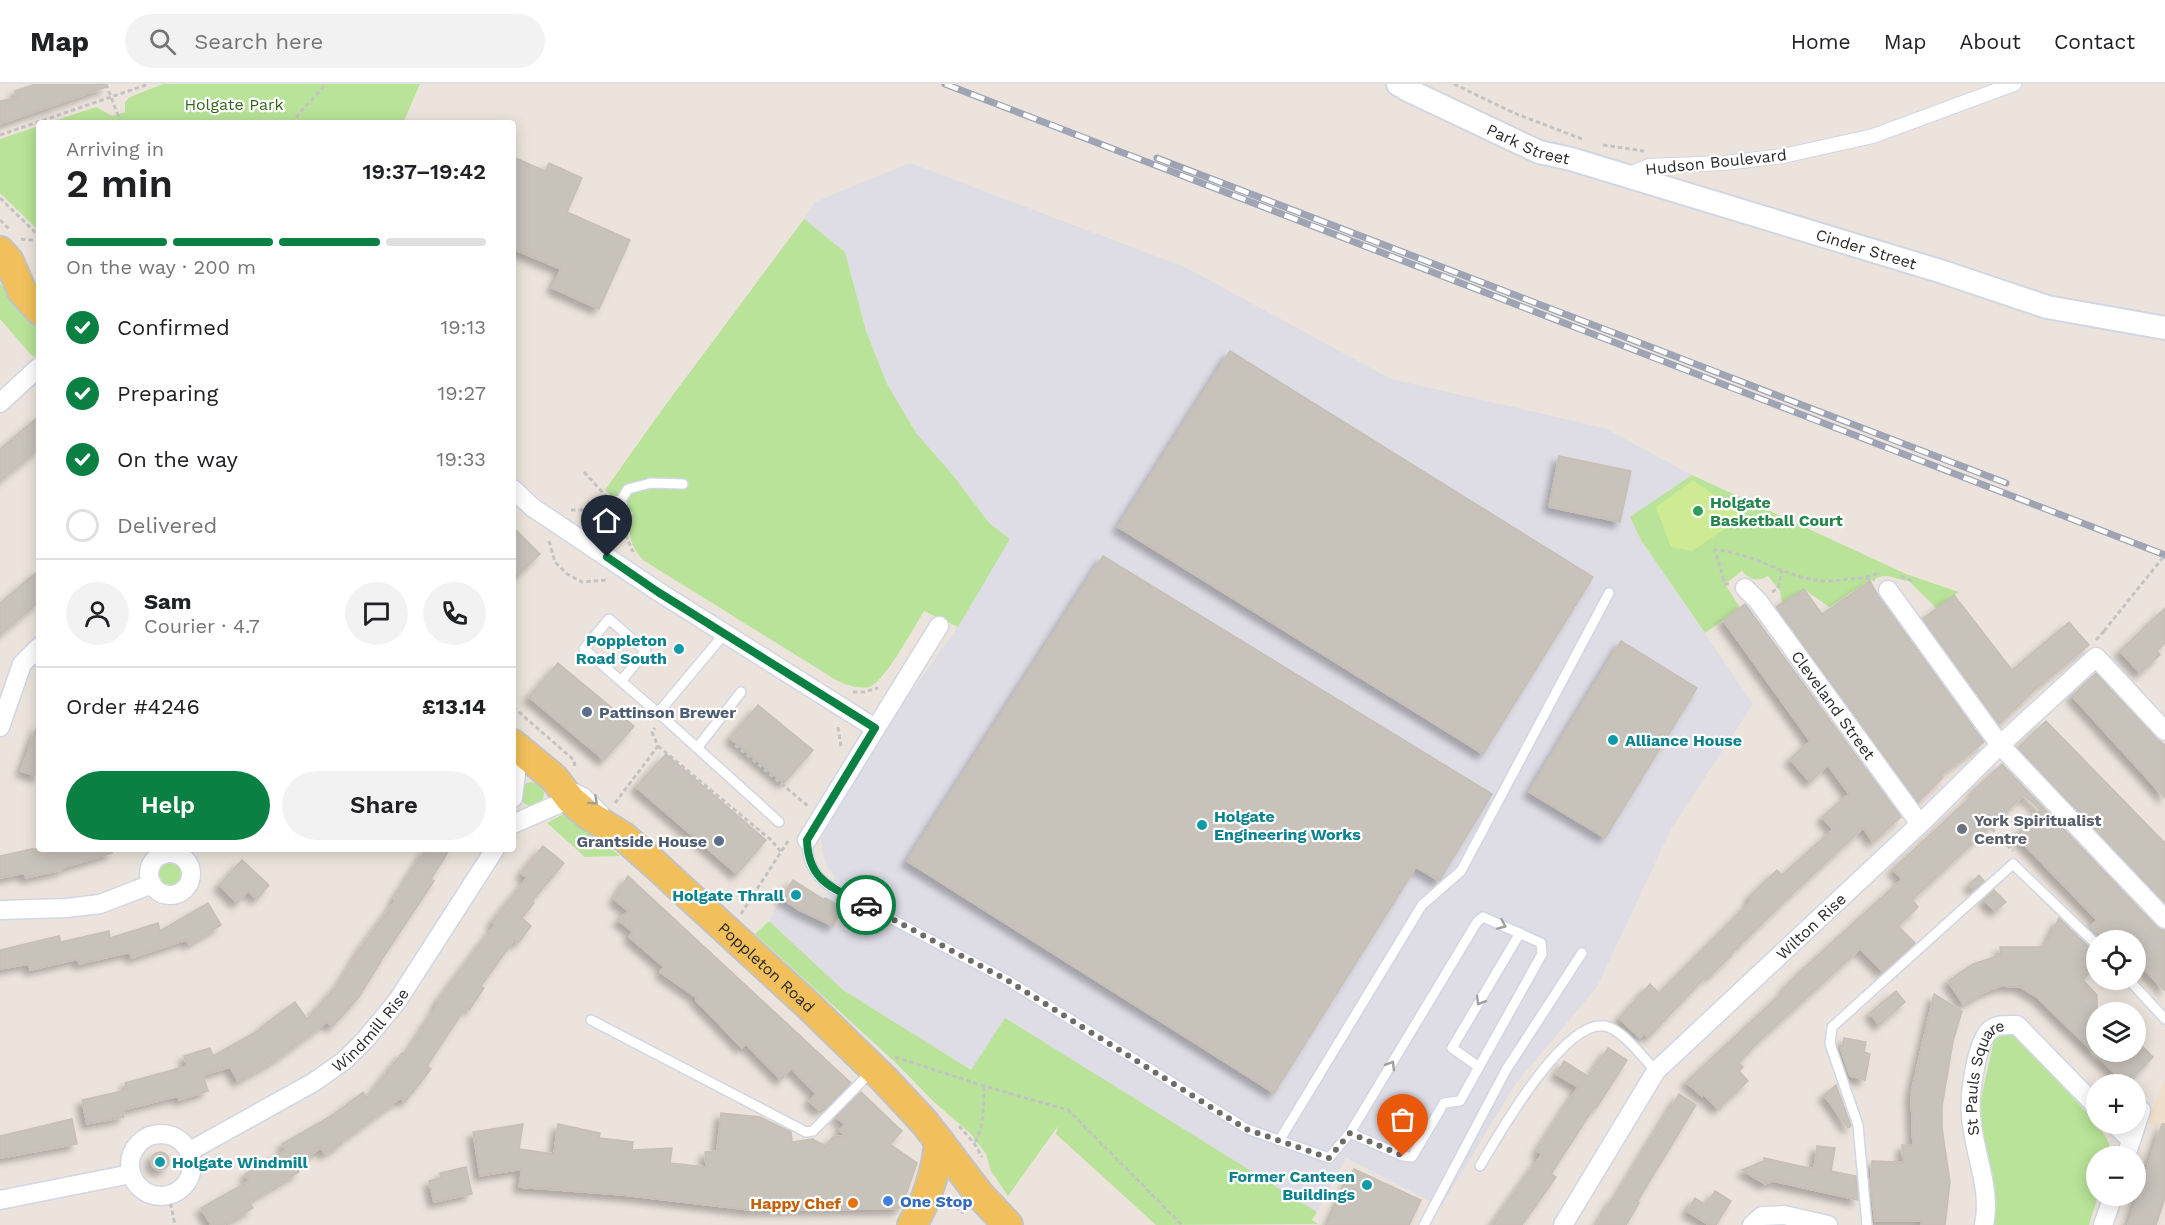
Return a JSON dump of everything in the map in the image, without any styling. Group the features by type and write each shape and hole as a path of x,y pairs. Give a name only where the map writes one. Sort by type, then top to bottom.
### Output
{"main road":[{"path":"4,256 36,275"},
{"path":"4,256 22,291 36,307"},
{"name":"Poppleton Road","path":"516,746 566,779 587,814 624,837 808,1005 874,1069 912,1108 973,1186 1003,1220"},
{"path":"912,1225 921,1209 935,1168 939,1141"}],"street":[{"name":"Park Street","path":"1398,84 1539,152 1571,159"},
{"name":"Park Street","path":"1417,84 1571,159"},
{"name":"Hudson Boulevard","path":"1625,176 1649,166 1724,163 1783,156 1873,136 2014,84"},
{"name":"Cinder Street","path":"1571,159 1943,272 2048,307 2165,328"},
{"path":"0,403 36,370"},
{"path":"516,492 532,507 590,546 875,728"},
{"path":"590,546 612,501"},
{"name":"Cleveland Street","path":"1745,588 1758,601 1920,824"},
{"path":"1888,590 2000,745 2165,919"},
{"path":"800,837 875,728 939,626"},
{"path":"2096,649 2165,731"},
{"name":"Wilton Rise","path":"1563,1225 1656,1071 1920,824 2096,649"},
{"path":"0,727 22,664 36,650"},
{"path":"516,821 566,779"},
{"name":"Windmill Rise","path":"190,1151 314,1083 345,1060 366,1039 398,1000 493,852"},
{"path":"166,853 191,854 190,880 180,892 166,894 152,884 150,870 157,857 166,853"},
{"path":"0,910 67,908 100,904 152,884"},
{"name":"St Pauls Square","path":"1984,1225 1986,1213 1982,1171 1971,1115 1974,1076 1984,1037 2001,1024 2017,1025 2086,1096"},
{"path":"165,1134 183,1142 193,1160 190,1178 178,1193 169,1196 159,1197 142,1190 131,1174 132,1154 137,1145 145,1138 155,1135 165,1134"},
{"path":"0,1200 131,1174"},
{"path":"2103,1225 2110,1206"},
{"path":"1752,1225 1762,1216 1784,1215 1828,1225"}],"lane":[{"path":"612,501 628,489 651,483 683,484"},
{"path":"1279,1140 1422,905 1461,871 1609,593"},
{"path":"621,681 646,651 609,619 584,649 779,822"},
{"path":"661,715 725,633"},
{"path":"697,748 741,692"},
{"path":"800,837 812,868 820,880 831,887 1007,980 1246,1129 1329,1158 1350,1133 1477,922 1483,917 1542,943 1542,954 1460,1101 1444,1102 1412,1157 1403,1156 1350,1133"},
{"path":"1867,1225 1858,1125 1830,1044 1832,1028 2013,864 2086,934"},
{"path":"1479,1067 1452,1048 1520,933"},
{"path":"1424,1225 1506,1070 1582,953"},
{"path":"2138,990 2165,1019"},
{"path":"591,1020 806,1132 813,1131 874,1069"},
{"path":"1480,1166 1526,1092 1571,1040 1586,1028 1603,1025 1617,1030 1656,1071"}],"path":[{"path":"106,84 120,120"},
{"path":"44,120 149,84"},
{"path":"294,120 326,84"},
{"path":"1444,84 1547,132"},
{"path":"1454,84 1514,113 1587,141"},
{"path":"0,135 36,123"},
{"path":"1595,144 1652,152"},
{"path":"1634,155 1645,156"},
{"path":"0,198 36,233"},
{"path":"584,472 628,514 627,538 630,549 637,557"},
{"path":"563,510 584,510 612,501"},
{"path":"544,534 550,542 555,562 567,574 582,582 610,580"},
{"path":"1745,588 1725,584 1716,550 1729,551 1803,578 1824,581 1864,577 1874,580 1888,590"},
{"path":"2096,649 2104,631 2165,555"},
{"path":"849,692 864,692 879,688 884,683"},
{"path":"516,711 566,779"},
{"path":"661,715 652,732 658,746 771,840 781,852"},
{"path":"838,728 841,750"},
{"path":"735,745 809,807"},
{"path":"610,810 658,746"},
{"path":"1954,789 2015,854 2013,864"},
{"path":"804,816 815,798"},
{"path":"745,909 781,852 800,837"},
{"path":"907,1060 984,1086 1068,1110 1182,1225"},
{"path":"984,1086 982,1124 974,1143 986,1163"},
{"path":"169,1196 175,1225"}],"shaded area":[{"path":"910,163 1187,268 1391,379 1604,428 1692,475 1631,517 1641,540 1753,704 1671,829 1597,987 1516,1083 1441,1207 1346,1158 1317,1212 1005,1019 972,1071 843,990 769,921 781,898 799,910 811,892 825,898 835,877 825,863 820,837 881,733 958,627 1010,539 989,523 952,474 916,433 887,384 866,331 845,252 804,219 815,202"},
{"path":"2165,1079 2165,1129 2147,1123"}],"green space":[{"name":"Holgate Park","path":"163,84 420,84 404,120 57,120 96,107 112,116 125,112 125,102 130,97"},
{"path":"36,127 36,228 0,193 0,139"},
{"path":"804,219 845,252 866,331 887,384 916,433 952,474 989,523 1010,539 958,627 924,611 891,665 876,683 869,687 852,686 836,680 643,560 630,538 629,531 633,513 605,490"},
{"path":"0,284 36,319 36,356 33,357 0,319"},
{"path":"1692,475 1906,574 1959,592 1936,608 1909,581 1881,576 1829,607 1804,589 1782,604 1780,591 1768,576 1754,579 1742,571 1725,584 1740,608 1705,633 1641,540 1630,517"},
{"name":"Holgate Basketball Court","path":"1693,480 1744,516 1692,551 1671,547 1656,507"},
{"path":"532,782 537,783 543,789 543,799 537,805 532,806 527,805 521,799 520,794 521,789 527,783"},
{"path":"565,813 620,856 585,857 547,823"},
{"path":"170,863 179,866 182,875 179,884 170,887 161,884 158,875 161,866"},
{"path":"769,921 843,990 971,1070 1005,1018 1317,1212 1312,1220 1318,1224 1156,1225 1056,1134 1058,1126 1008,1196 991,1171 986,1154 971,1134 755,934"},
{"path":"2002,1034 2016,1035 2086,1112 2086,1134 2104,1134 2107,1139 2110,1146 2086,1146 2086,1206 2095,1206 2089,1225 1992,1225 1978,1112 1994,1040"}],"building":[{"path":"36,84 106,84 106,87 0,124 0,101 17,98 15,91"},
{"path":"516,158 545,171 549,163 582,178 567,212 630,240 599,309 552,288 561,269 516,250"},
{"path":"1230,351 1593,577 1483,754 1118,527"},
{"path":"36,419 36,451 0,481 0,449"},
{"path":"1559,456 1631,471 1620,522 1549,507"},
{"path":"516,530 540,554 516,577"},
{"name":"Holgate Engineering Works","path":"1103,556 1492,794 1439,881 1416,867 1274,1093 907,861"},
{"path":"36,573 36,605 0,635 0,603"},
{"path":"1870,581 1879,597 1984,742 1941,775 1943,777 1918,802 1776,607 1804,589 1822,614"},
{"path":"1954,595 2012,670 2069,622 2089,645 2041,684 1999,724 1923,619"},
{"path":"1745,604 1901,817 1873,842 1863,828 1789,897 1710,976 1708,974 1649,1037 1644,1033 1640,1038 1619,1018 1650,984 1659,993 1752,900 1749,897 1777,870 1782,875 1833,829 1822,817 1849,794 1828,765 1810,782 1790,759 1810,741 1723,620"},
{"path":"2165,608 2165,643 2157,651 2160,655 2140,673 2120,651"},
{"name":"Alliance House","path":"1621,641 1697,688 1605,838 1529,792"},
{"path":"558,663 634,726 604,760 529,697"},
{"path":"2096,673 2165,745 2165,798 2072,696"},
{"path":"758,705 813,750 784,783 730,738"},
{"path":"2046,721 2165,843 2165,903 2018,748"},
{"path":"36,729 36,776 21,771"},
{"path":"666,754 766,840 737,874 636,787"},
{"path":"2002,764 2157,927 2165,930 2165,991 2146,971 2146,930 2091,930 2089,928 2097,920 2016,836 2040,810 2024,795 1912,900 1918,907 1898,926 1915,943 1883,972 1860,949 1759,1041 1739,1063 1743,1067 1739,1071 1748,1081 1718,1109 1686,1082 1785,990 1784,988 1804,968 1902,879 1893,869 1975,793 1973,791"},
{"path":"543,846 564,863 532,901 534,903 522,918 531,926 518,943 514,940 481,986 484,988 469,1010 466,1007 427,1066 431,1069 405,1102 401,1098 325,1154 321,1148 295,1164 299,1172 249,1201 253,1208 223,1225 211,1225 201,1208 249,1181 245,1174 286,1150 282,1144 331,1116 363,1092 367,1098 402,1053 405,1056 439,1003 437,1002 495,925 492,922 527,878 521,873"},
{"path":"32,849 36,849 36,852 112,852 62,868 62,870 26,878 24,873 0,878 0,856"},
{"path":"424,852 448,852 431,879 434,881 359,997 332,1027 327,1022 275,1060 238,1081 230,1067 203,1075 208,1091 179,1100 178,1096 123,1110 124,1117 87,1124 82,1100 127,1090 125,1083 187,1066 184,1056 210,1048 213,1056 261,1029 295,1002 307,1019 341,981 362,946 396,900 394,899"},
{"path":"242,860 269,885 257,899 248,891 237,903 219,885"},
{"path":"1979,875 1984,881 1974,890 1969,885"},
{"path":"628,876 851,1083 826,1108 825,1106 819,1110 809,1101 816,1094 791,1068 781,1080 746,1044 742,1048 696,1000 697,998 660,972 664,967 629,937 633,932 618,920 628,911 614,899"},
{"path":"793,880 824,900 825,898 842,907 833,926 799,910 781,898"},
{"path":"1994,890 2006,902 1995,911 1984,900"},
{"path":"208,903 221,925 189,944 186,940 131,958 130,952 79,964 78,959 30,970 29,964 0,969 0,950 59,936 61,942 109,931 110,938 158,923 160,931"},
{"path":"2059,918 2086,944 2086,976 2083,980 2086,983 2086,990 2092,990 2097,995 2097,1002 2086,1002 2086,1045 2037,997 2020,987 2001,986 1982,993 1963,1004 1948,981 1973,964 2001,955 2000,947 2045,947"},
{"path":"1896,991 1905,1002 1879,1025 1870,1013"},
{"path":"1934,994 1962,1011 1953,1041 1942,1106 1942,1128 1950,1182 1945,1225 1921,1225 1922,1221 1875,1221 1870,1179 1872,1161 1903,1162 1902,1145 1913,1145 1911,1093"},
{"path":"1844,1038 1866,1042 1864,1052 1870,1054 1865,1080 1850,1076 1841,1050"},
{"path":"1608,1048 1627,1060 1551,1174 1556,1177 1522,1225 1492,1225 1542,1154 1537,1151 1578,1087 1556,1074 1564,1061 1589,1077"},
{"path":"2146,1050 2153,1057 2136,1074 2116,1074 2103,1062 2146,1062"},
{"path":"1836,1085 1851,1126 1848,1128 1824,1095"},
{"path":"861,1092 902,1131 890,1144 917,1163 902,1206 897,1209 750,1210 623,1195 519,1187 522,1169 480,1176 473,1132 523,1124 519,1149 554,1154 558,1124 600,1133 599,1138 633,1142 632,1150 672,1148 670,1163 706,1167 705,1152 717,1151 721,1113 760,1117 791,1132 792,1142 813,1139 825,1146 833,1137 845,1136 839,1130 845,1124 836,1117"},
{"path":"1679,1094 1696,1105 1637,1202 1639,1203 1626,1225 1597,1225 1613,1198 1615,1199"},
{"path":"72,1119 77,1144 0,1158 0,1136"},
{"path":"2162,1124 2165,1124 2165,1198 2156,1225 2128,1225 2134,1206 2146,1206 2146,1172"},
{"path":"1817,1146 1835,1148 1831,1171 1856,1176 1858,1200 1773,1181 1765,1184 1742,1170 1764,1161 1764,1158 1814,1169"},
{"name":"Holgate Windmill","path":"160,1152 166,1155 169,1161 166,1167 160,1170 154,1167 151,1161 154,1155"},
{"path":"466,1167 472,1194 434,1202 429,1181 441,1178 440,1173"},
{"name":"Former Canteen Buildings","path":"1354,1169 1421,1200 1409,1225 1328,1225"},
{"path":"1715,1191 1731,1201 1716,1225 1709,1225 1687,1211 1695,1198 1706,1205"}],"railway":[{"path":"945,84 2165,555"},
{"path":"1157,158 2006,483"}],"way so far":[{"path":"866,905 1007,980 1246,1129 1329,1158 1350,1133 1403,1156"}],"place":[{"name":"Holgate Basketball Court","path":"1698,511"},
{"name":"Poppleton Road South","path":"679,649"},
{"name":"Pattinson Brewer","path":"587,712"},
{"name":"Alliance House","path":"1613,740"},
{"name":"Holgate Engineering Works","path":"1202,825"},
{"name":"York Spiritualist Centre","path":"1962,829"},
{"name":"Grantside House","path":"719,841"},
{"name":"Holgate Thrall","path":"796,895"},
{"name":"Holgate Windmill","path":"160,1162"},
{"name":"Former Canteen Buildings","path":"1367,1185"},
{"name":"One Stop","path":"888,1201"},
{"name":"Happy Chef","path":"853,1203"}],"route":[{"path":"607,557 658,592 875,728 807,840 807,853 812,868 820,880 866,905"}]}
